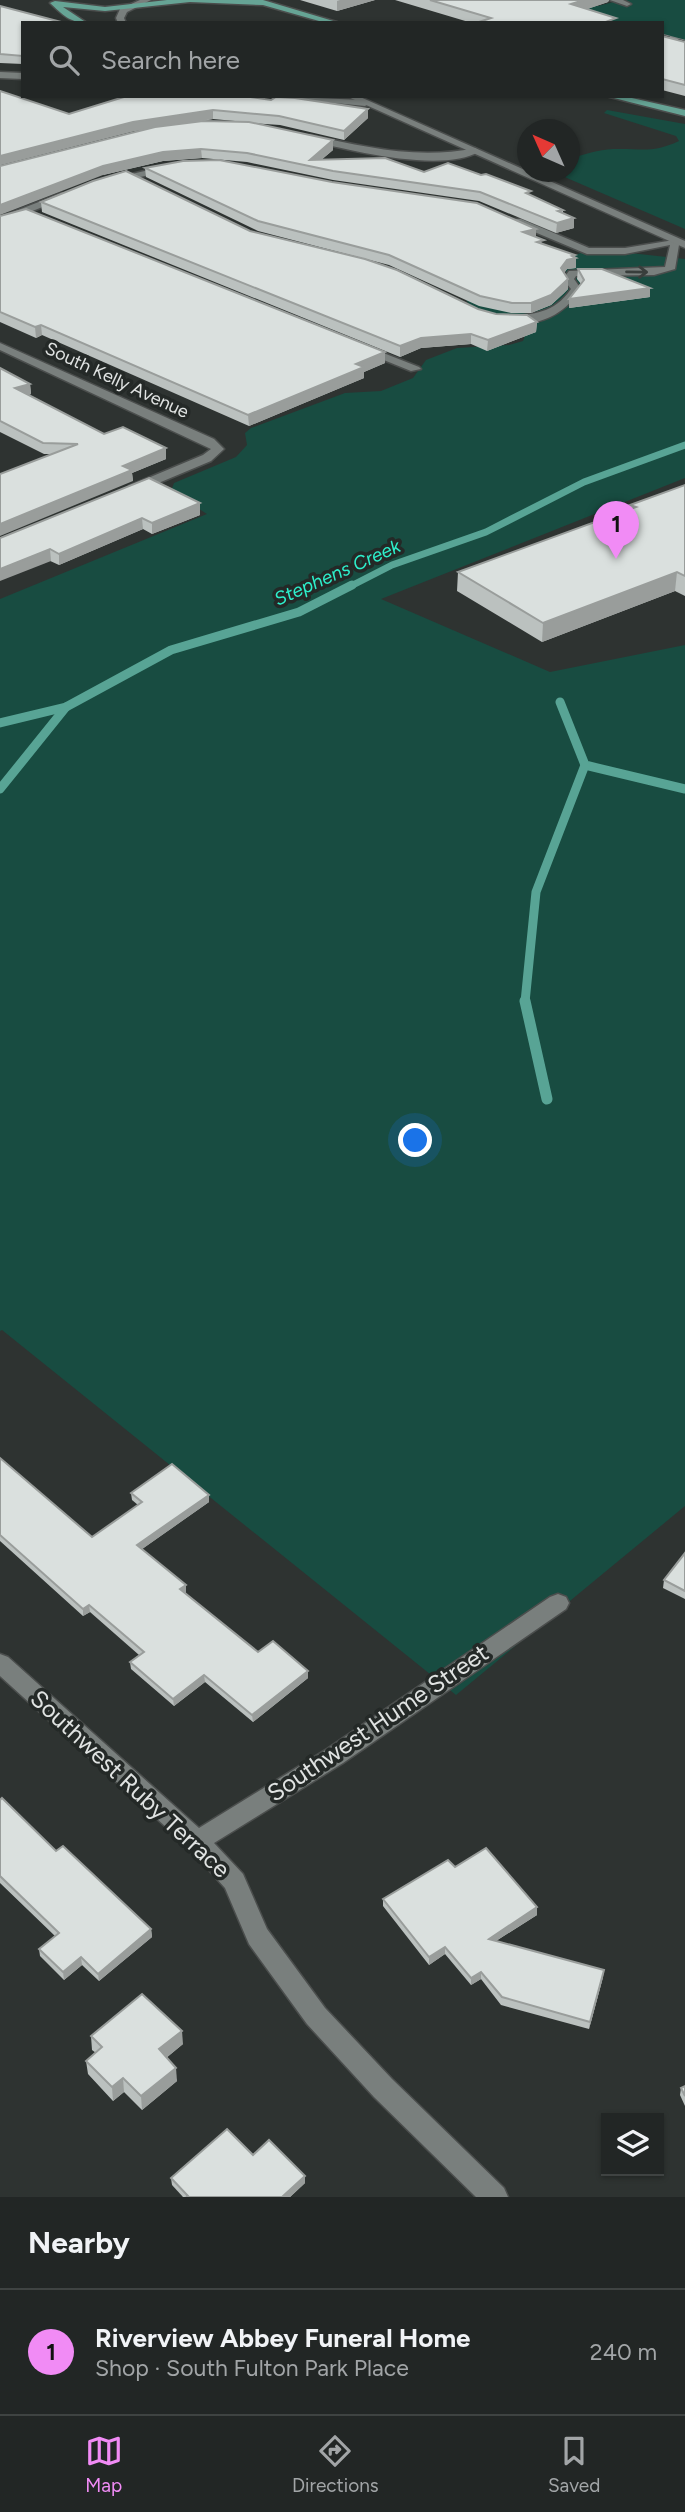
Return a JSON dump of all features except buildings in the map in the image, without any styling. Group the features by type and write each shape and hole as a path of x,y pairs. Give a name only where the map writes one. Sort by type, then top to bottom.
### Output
{"main road":[{"path":"54,1 105,9 203,0 258,1 329,21"},
{"path":"54,1 67,15 79,21"},
{"path":"619,98 685,113"},
{"path":"660,98 685,104"}],"street":[{"path":"122,21 120,15 131,5 147,0"},
{"path":"614,0 627,4"},
{"path":"0,75 21,76"},
{"path":"296,98 365,103"},
{"path":"354,98 680,243"},
{"path":"300,136 408,158 450,158 475,151"},
{"path":"103,182 182,166"},
{"path":"130,176 150,185"},
{"path":"0,221 76,190"},
{"path":"26,212 38,217"},
{"path":"507,217 587,251 625,251 680,243"},
{"path":"503,319 537,318 557,312 576,289 568,279 573,273 667,271 673,268 680,243"},
{"path":"350,342 415,369"},
{"name":"South Kelly Avenue","path":"0,346 210,442 218,449 207,458 118,494"},
{"name":"Southwest Hume Street","path":"197,1841 335,1756 558,1603"},
{"name":"Southwest Ruby Terrace","path":"0,1663 197,1841 233,1881 258,1936 316,2016 383,2088 495,2197"}],"green space":[{"path":"546,0 569,0 598,6 621,0 685,0 685,43 664,38 664,21 604,21"},
{"path":"607,110 685,124 685,229 576,182 580,182 580,156 613,149 653,149 679,141 676,136 604,113"},
{"path":"581,253 630,253 685,259 685,478 381,599 550,672 685,645 685,1506 456,1695 0,1331 0,599 207,514 171,491 174,483 236,457 247,445 245,433 251,428 345,393 381,391 413,378 426,360 457,348 509,345 523,341 532,316 478,310 466,300 565,285 567,258"}],"waterway":[{"name":"Stephens Creek","path":"349,587 392,565 486,532 584,482 685,445"},
{"name":"Stephens Creek","path":"66,707 171,650 299,612 352,585"},
{"path":"560,702 585,765"},
{"name":"Stephens Creek","path":"0,723 66,707"},
{"path":"0,789 66,707"},
{"path":"525,1001 536,892 585,765"},
{"path":"585,765 685,789"},
{"path":"525,1001 547,1099"}],"railway":[{"path":"664,37 685,42"}],"place":[{"name":"Riverview Abbey Funeral Home","path":"616,559"}]}
